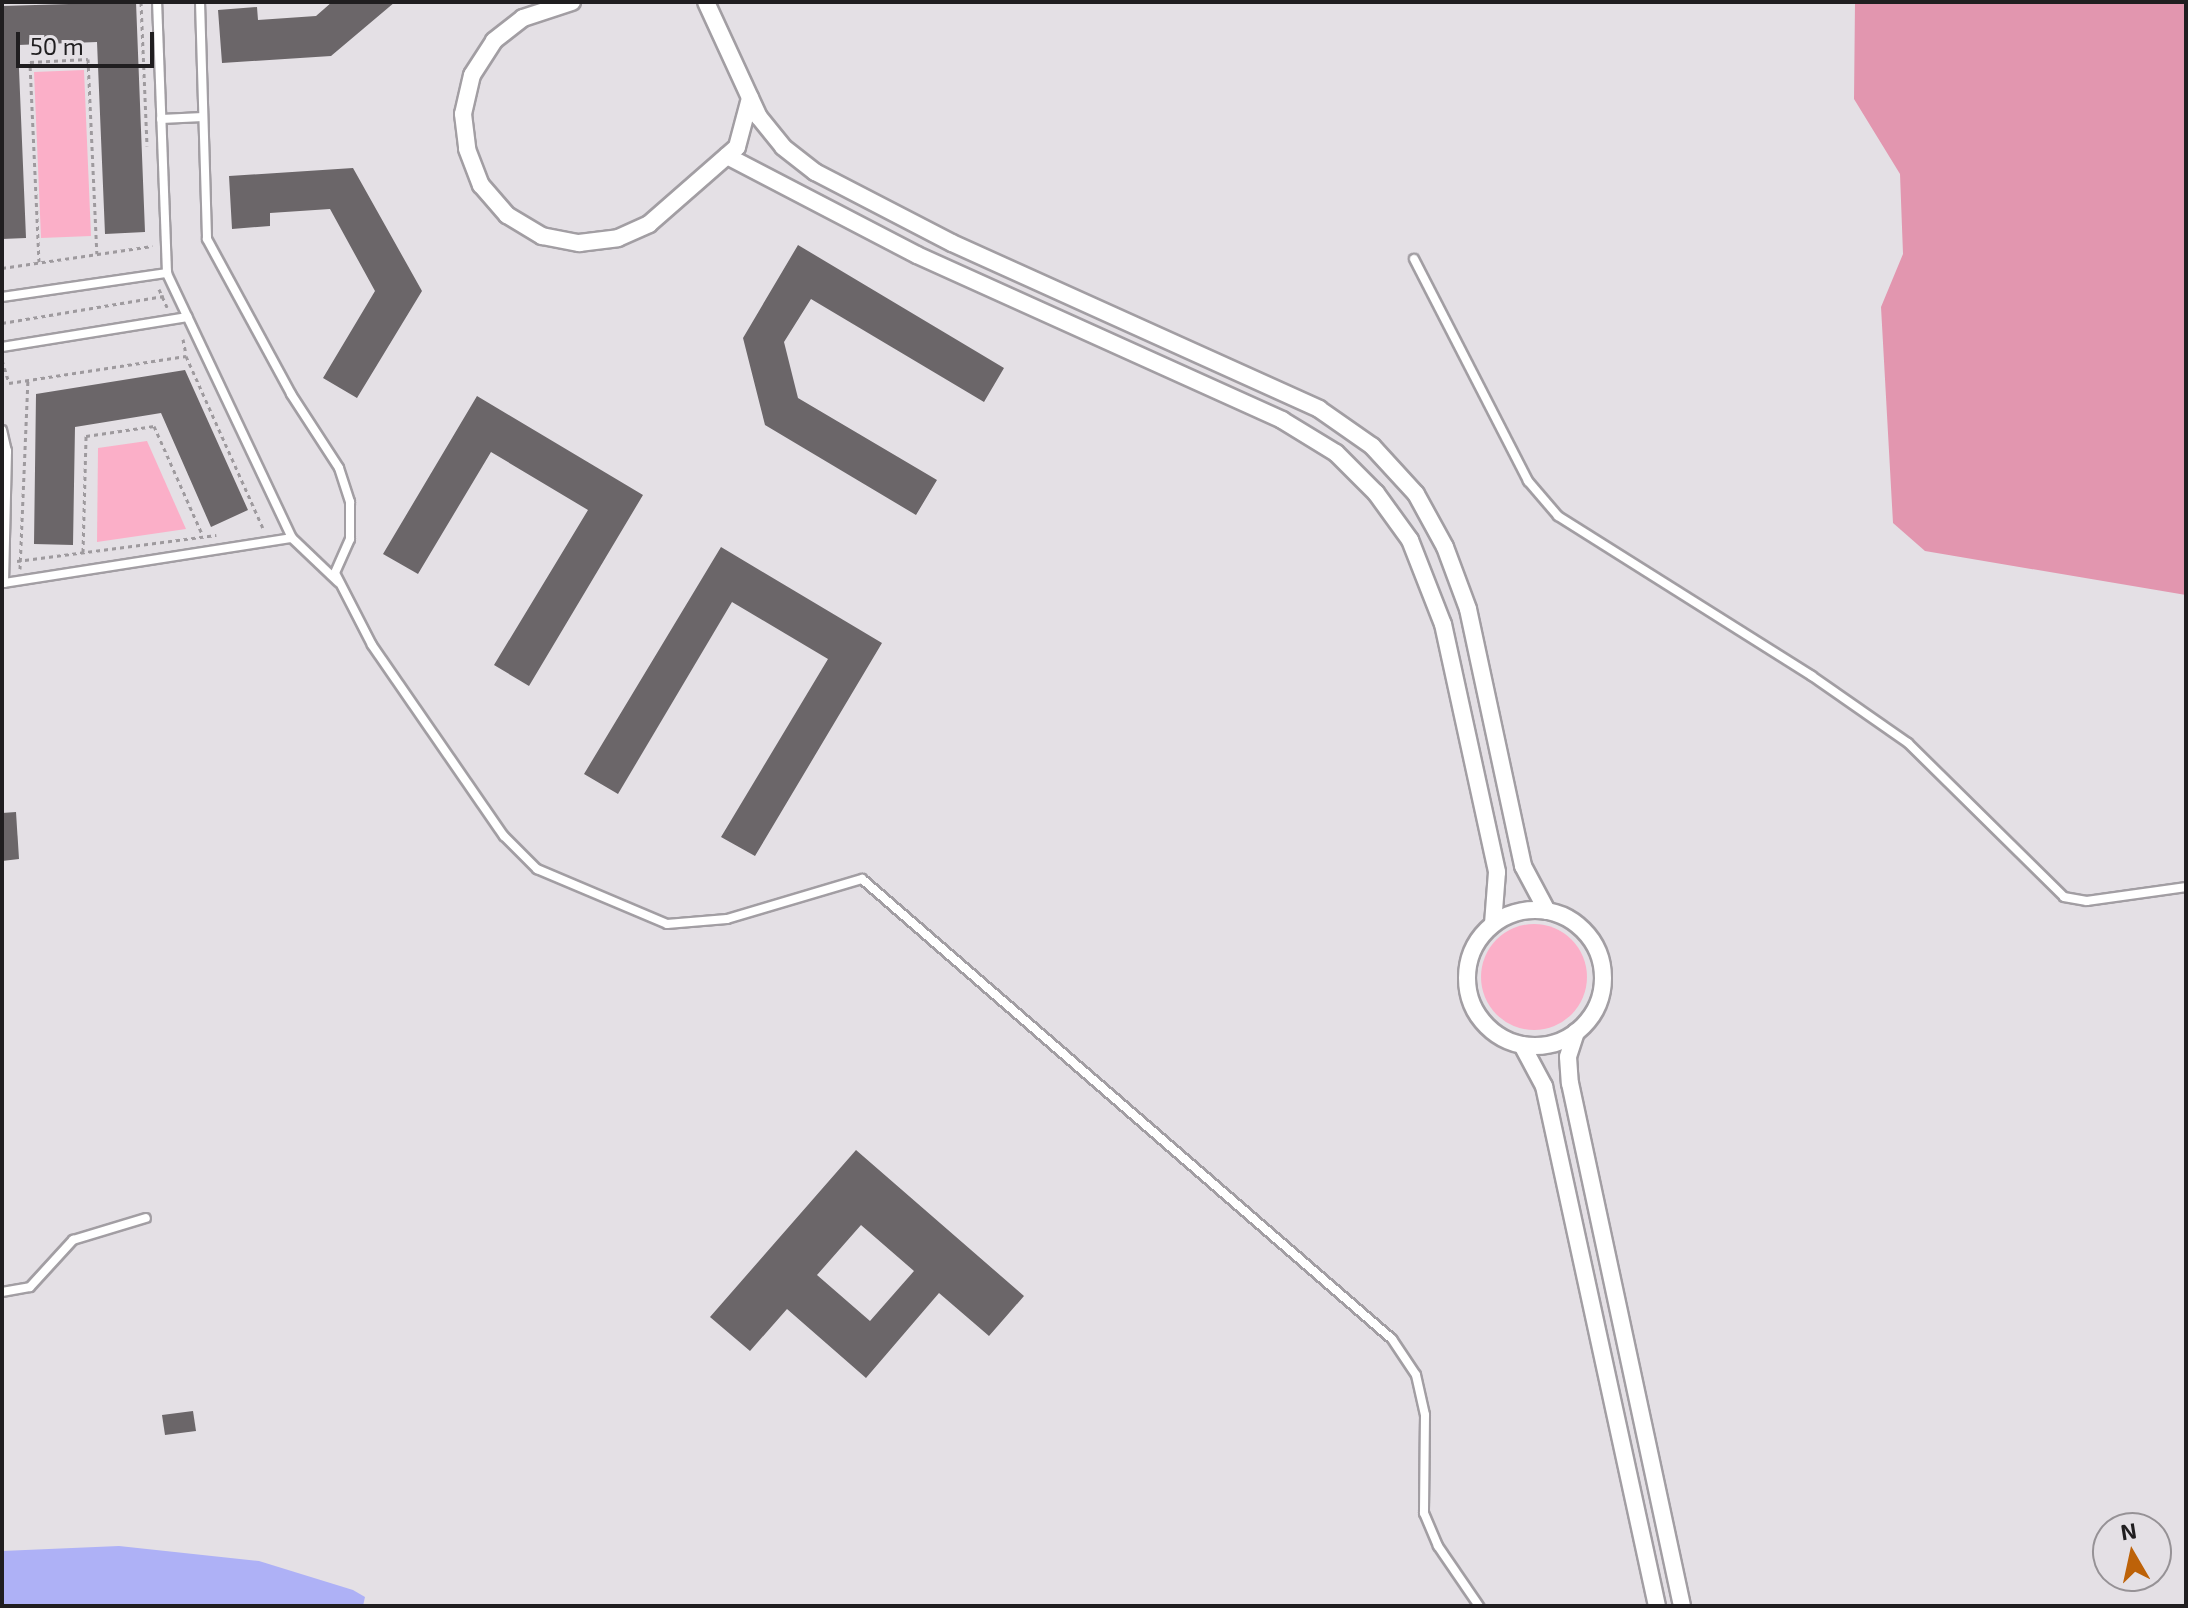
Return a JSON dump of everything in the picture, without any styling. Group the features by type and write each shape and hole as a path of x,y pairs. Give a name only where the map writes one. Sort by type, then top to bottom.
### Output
{"street":[{"path":"572,2 523,18 494,41 472,75 463,114 467,149 481,185 507,215 542,236 579,243 618,238 649,224 727,156 745,132 750,98"},
{"path":"706,2 750,98 783,147 815,172 952,243 1319,409 1372,446 1416,494 1445,547 1468,609 1523,866 1547,911"},
{"path":"727,156 917,255 1282,420 1336,453 1376,493 1410,540 1443,624 1497,872 1493,924 1469,959 1470,1001 1496,1034 1522,1045 1551,1044 1576,1032 1595,1011 1603,969 1584,931 1547,911 1519,912 1493,924"},
{"path":"1576,1032 1568,1057 1570,1083 1682,1606"},
{"path":"1522,1045 1544,1086 1657,1606"}],"lane":[{"path":"157,2 167,273 292,538 342,586"},
{"path":"200,2 207,239 291,394 339,468 350,502 350,539 335,573 389,671 504,836 537,869 667,924 727,919 862,879 1392,1339 1416,1375 1425,1415 1424,1513 1438,1546 1479,1606"},
{"path":"161,119 203,117"},
{"path":"1414,259 1528,481 1558,516 1812,676 1908,743 2064,897 2087,901 2186,887"},
{"path":"2,297 167,273"},
{"path":"2,347 188,317"},
{"path":"2,430 7,451 4,583 292,538"},
{"path":"2,1292 30,1287 73,1240 146,1218"}],"path":[{"path":"141,2 148,154"},
{"path":"39,262 30,62 88,59 97,254"},
{"path":"2,268 152,246 151,230"},
{"path":"2,323 178,293"},
{"path":"2,360 9,383 186,356 269,542"},
{"path":"21,581 28,381"},
{"path":"83,552 86,436 154,426 203,536"},
{"path":"248,530 263,528"},
{"path":"4,562 218,534"}],"shaded area":[{"path":"1855,2 2186,2 2186,595 1925,551 1893,523 1881,307 1903,254 1900,174 1854,99"},
{"path":"84,70 91,236 41,238 34,72"},
{"path":"147,441 186,529 97,542 98,448"},
{"path":"1534,924 1554,928 1572,939 1583,957 1587,977 1583,997 1572,1015 1554,1026 1534,1030 1514,1026 1496,1015 1485,997 1481,977 1485,957 1496,939 1514,928"}],"water":[{"path":"119,1546 259,1561 353,1590 365,1597 363,1606 2,1606 2,1551"}],"building":[{"path":"136,2 145,232 105,234 97,42 18,45 26,238 2,239 2,6"},
{"path":"332,2 395,2 331,56 222,63 218,10 257,7 258,20 316,16"},
{"path":"353,168 422,291 357,398 323,378 375,291 330,209 270,213 270,226 232,229 229,176"},
{"path":"798,245 1004,368 984,402 811,299 784,342 798,398 937,480 916,515 765,425 743,338"},
{"path":"185,370 248,510 211,527 161,413 75,427 73,545 34,544 36,394"},
{"path":"477,396 643,495 529,686 494,665 588,510 491,452 418,574 383,554"},
{"path":"721,547 882,643 755,856 721,837 828,659 732,602 618,794 584,774"},
{"path":"16,812 19,859 2,861 2,813"},
{"path":"856,1150 1024,1296 989,1336 939,1293 866,1378 787,1309 750,1351 710,1317","holes":["861,1225 914,1271 870,1321 817,1275"]},
{"path":"193,1411 196,1431 165,1435 162,1415"}]}
